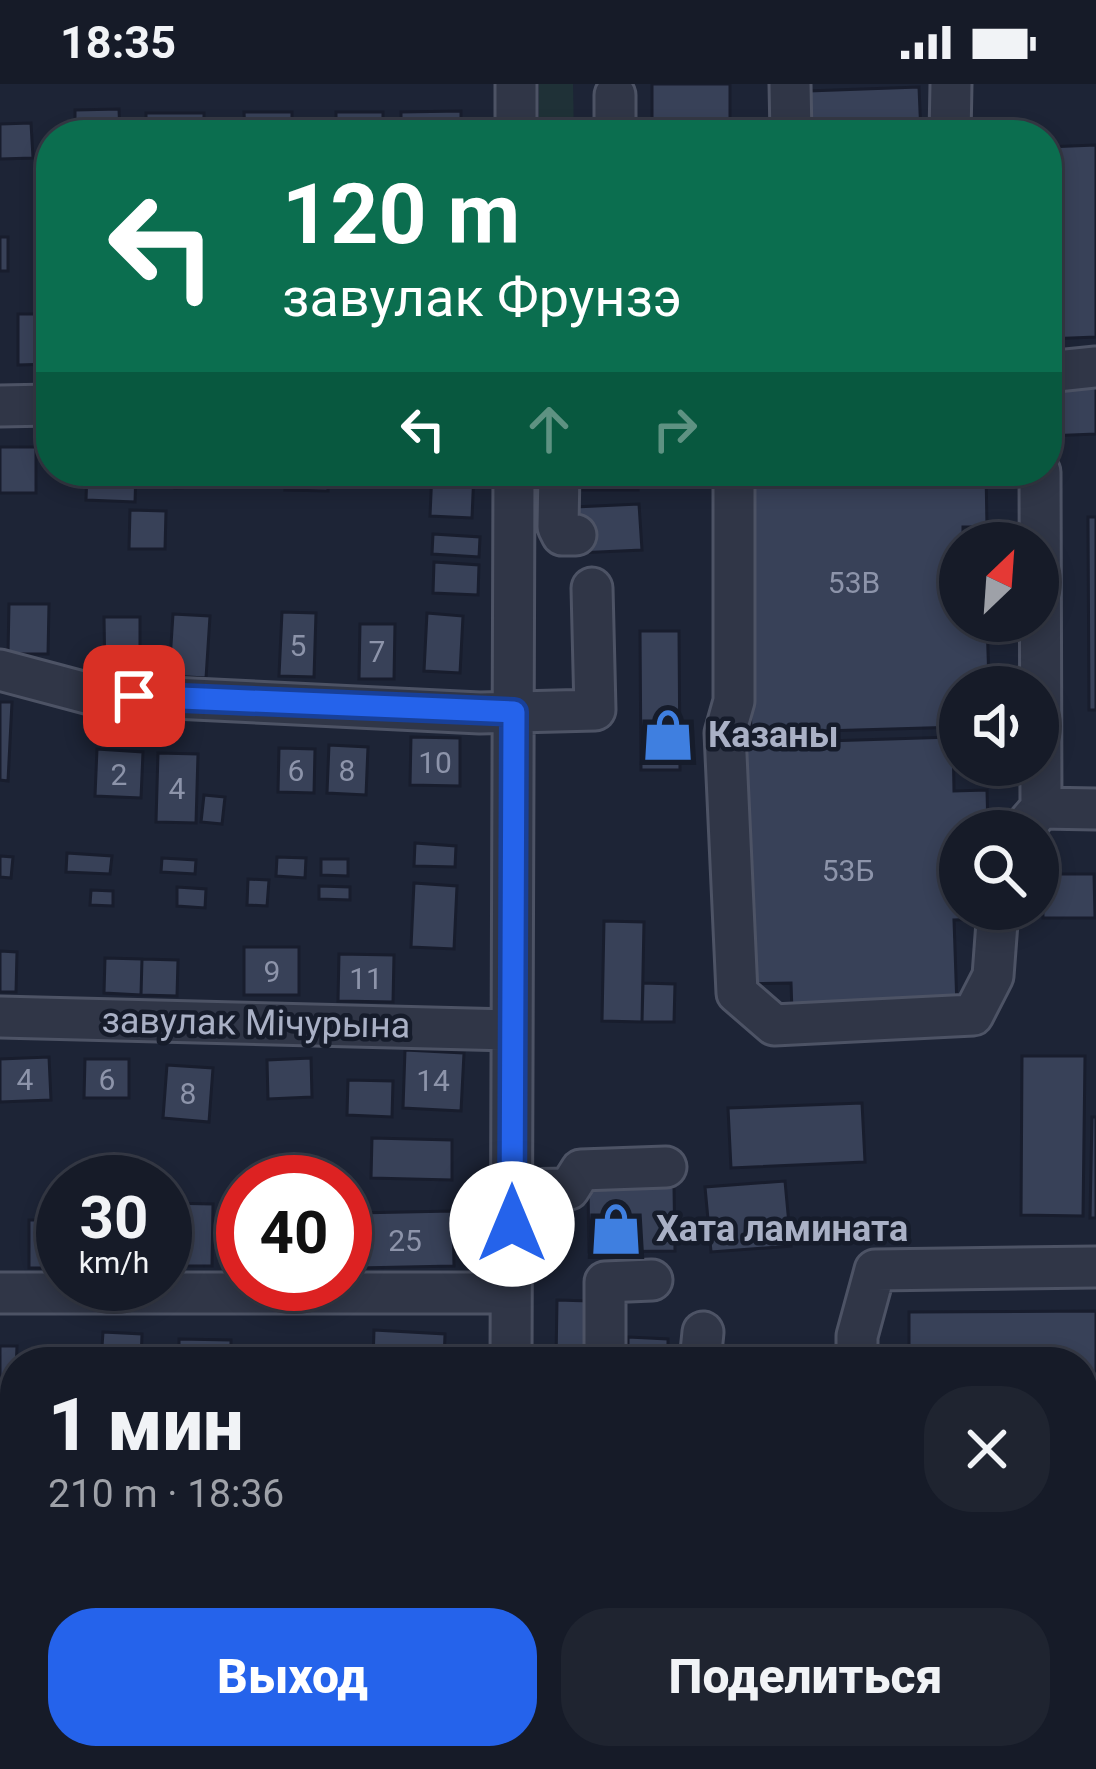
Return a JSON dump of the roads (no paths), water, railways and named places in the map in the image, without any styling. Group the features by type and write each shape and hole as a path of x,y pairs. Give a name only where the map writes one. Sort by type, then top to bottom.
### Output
{"street":[{"path":"516,84 516,120"},
{"path":"790,84 791,120"},
{"path":"950,120 951,84"},
{"path":"615,95 615,120"},
{"path":"1062,370 1096,367"},
{"path":"0,406 36,405"},
{"path":"512,1347 514,486"},
{"path":"563,486 558,527 562,535 576,535"},
{"path":"734,486 734,701 725,733 737,994 774,1025 973,1015 993,976 996,930"},
{"path":"1031,810 1040,486"},
{"path":"0,670 90,694 514,712 595,710 592,588"},
{"path":"1059,814 1096,808"},
{"name":"завулак Мічурына","path":"0,1017 512,1030"},
{"path":"512,1190 569,1189 580,1170 666,1167"},
{"path":"857,1347 874,1270 1096,1267"},
{"path":"605,1347 605,1282 652,1280"},
{"path":"0,1293 512,1293"}],"place":[{"name":"Казаны","path":"668,735"},
{"name":"Хата ламината","path":"616,1229"}]}
